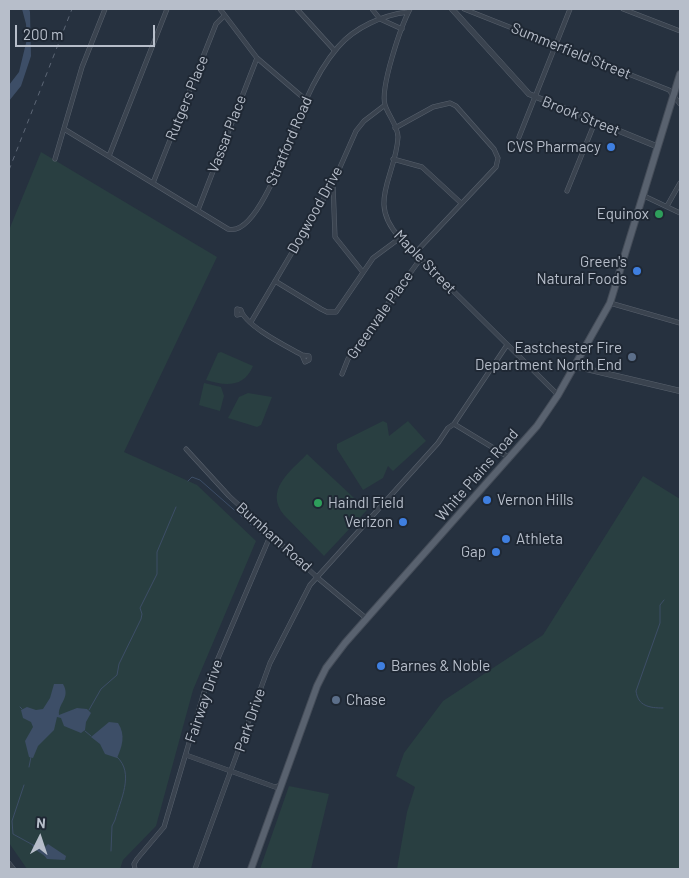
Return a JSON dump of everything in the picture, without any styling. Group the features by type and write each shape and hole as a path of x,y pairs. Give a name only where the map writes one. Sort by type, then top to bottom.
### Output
{"main road":[{"name":"White Plains Road","path":"252,869 321,677 332,659 541,421 558,395 610,303 656,146 680,74"}],"street":[{"path":"54,159 82,67 105,9"},
{"path":"109,156 167,9"},
{"path":"220,9 257,58 306,100"},
{"path":"297,9 335,51"},
{"path":"372,9 380,19 402,29"},
{"name":"Brook Street","path":"452,9 525,91 534,98 656,146"},
{"name":"Summerfield Street","path":"464,9 669,90 680,104"},
{"path":"519,137 570,9"},
{"path":"623,9 680,31"},
{"name":"Stratford Road","path":"64,129 233,230 246,224 275,179 306,100 335,51 350,35 380,19 409,10"},
{"name":"Maple Street","path":"409,10 384,88 385,105 398,137 383,212 388,223 400,238 558,395"},
{"name":"Rutgers Place","path":"153,183 216,24 224,16"},
{"name":"Vassar Place","path":"198,210 257,58"},
{"path":"395,128 442,103 453,103 494,149 498,161 496,167 415,253"},
{"name":"Dogwood Drive","path":"251,322 332,183 356,131 364,121 385,105"},
{"path":"568,192 595,122"},
{"path":"393,159 422,167 461,203"},
{"path":"332,183 335,237 362,271"},
{"path":"667,206 680,183"},
{"path":"642,195 680,213"},
{"path":"275,281 321,309 332,313 338,310 362,271 377,253 400,238"},
{"name":"Greenvale Place","path":"342,374 348,359 421,258"},
{"path":"610,303 680,322"},
{"path":"242,314 251,322 302,355"},
{"name":"Park Drive","path":"195,869 270,663 310,585 316,576 438,443 448,428 454,424 507,345"},
{"path":"574,366 680,391"},
{"path":"454,424 510,458"},
{"name":"Burnham Road","path":"186,450 229,496 316,576 367,619"},
{"name":"Fairway Drive","path":"136,869 134,864 164,827 206,690 271,534"},
{"path":"186,755 275,786 282,785"},
{"path":"9,864 13,869"}],"green space":[{"path":"41,152 217,257 124,452 197,485 256,541 193,690 156,826 123,860 120,869 27,869 9,843 9,230"},
{"path":"221,352 253,366 245,378 233,384 206,380 218,353"},
{"path":"204,383 221,387 224,396 220,411 199,405"},
{"path":"248,393 272,397 261,425 257,427 228,418 239,397"},
{"path":"383,421 387,423 389,436 408,421 426,441 393,471 388,466 383,478 363,490 337,449 337,444"},
{"name":"Haindl Field","path":"307,454 367,510 324,556 284,515 277,497 278,489 282,482"},
{"path":"643,476 680,499 680,869 397,869 407,812 415,787 396,776 404,753 443,701 543,635"},
{"path":"289,786 329,794 311,869 260,869"}],"water":[{"path":"22,9 29,9 30,12 31,56 21,86 9,101 9,85 19,72 27,39"},
{"path":"54,684 63,684 66,693 59,715 77,708 87,709 91,713 86,722 85,730 81,733 64,726 61,718 57,717 54,730 38,746 33,758 29,757 25,741 33,727 31,722 23,718 21,710 27,707 36,710 43,709 50,698"},
{"path":"109,722 118,723 123,736 117,758 105,754 100,744 91,737"},
{"path":"32,844 43,849 48,844 66,856 65,860 47,859"}],"waterway":[{"path":"188,481 192,477 200,480 265,537"},
{"path":"89,710 101,689 117,675 119,664 141,619 140,608 157,574 157,552 176,507"},
{"path":"663,708 645,705 639,700 636,691 660,623 660,605 664,600"},
{"path":"85,731 91,736"},
{"path":"29,767 31,757"},
{"path":"111,851 112,826 123,796 126,779 125,771 117,757"},
{"path":"24,785 12,821 13,834 33,845"}],"railway":[{"path":"9,170 72,9"}],"place":[{"name":"CVS Pharmacy","path":"611,147"},
{"name":"Equinox","path":"659,214"},
{"name":"Green's Natural Foods","path":"637,271"},
{"name":"Eastchester Fire Department North End","path":"632,357"},
{"name":"Vernon Hills","path":"487,500"},
{"name":"Haindl Field","path":"318,503"},
{"name":"Verizon","path":"403,522"},
{"name":"Athleta","path":"506,539"},
{"name":"Gap","path":"496,552"},
{"name":"Barnes & Noble","path":"381,666"},
{"name":"Chase","path":"336,700"}]}
